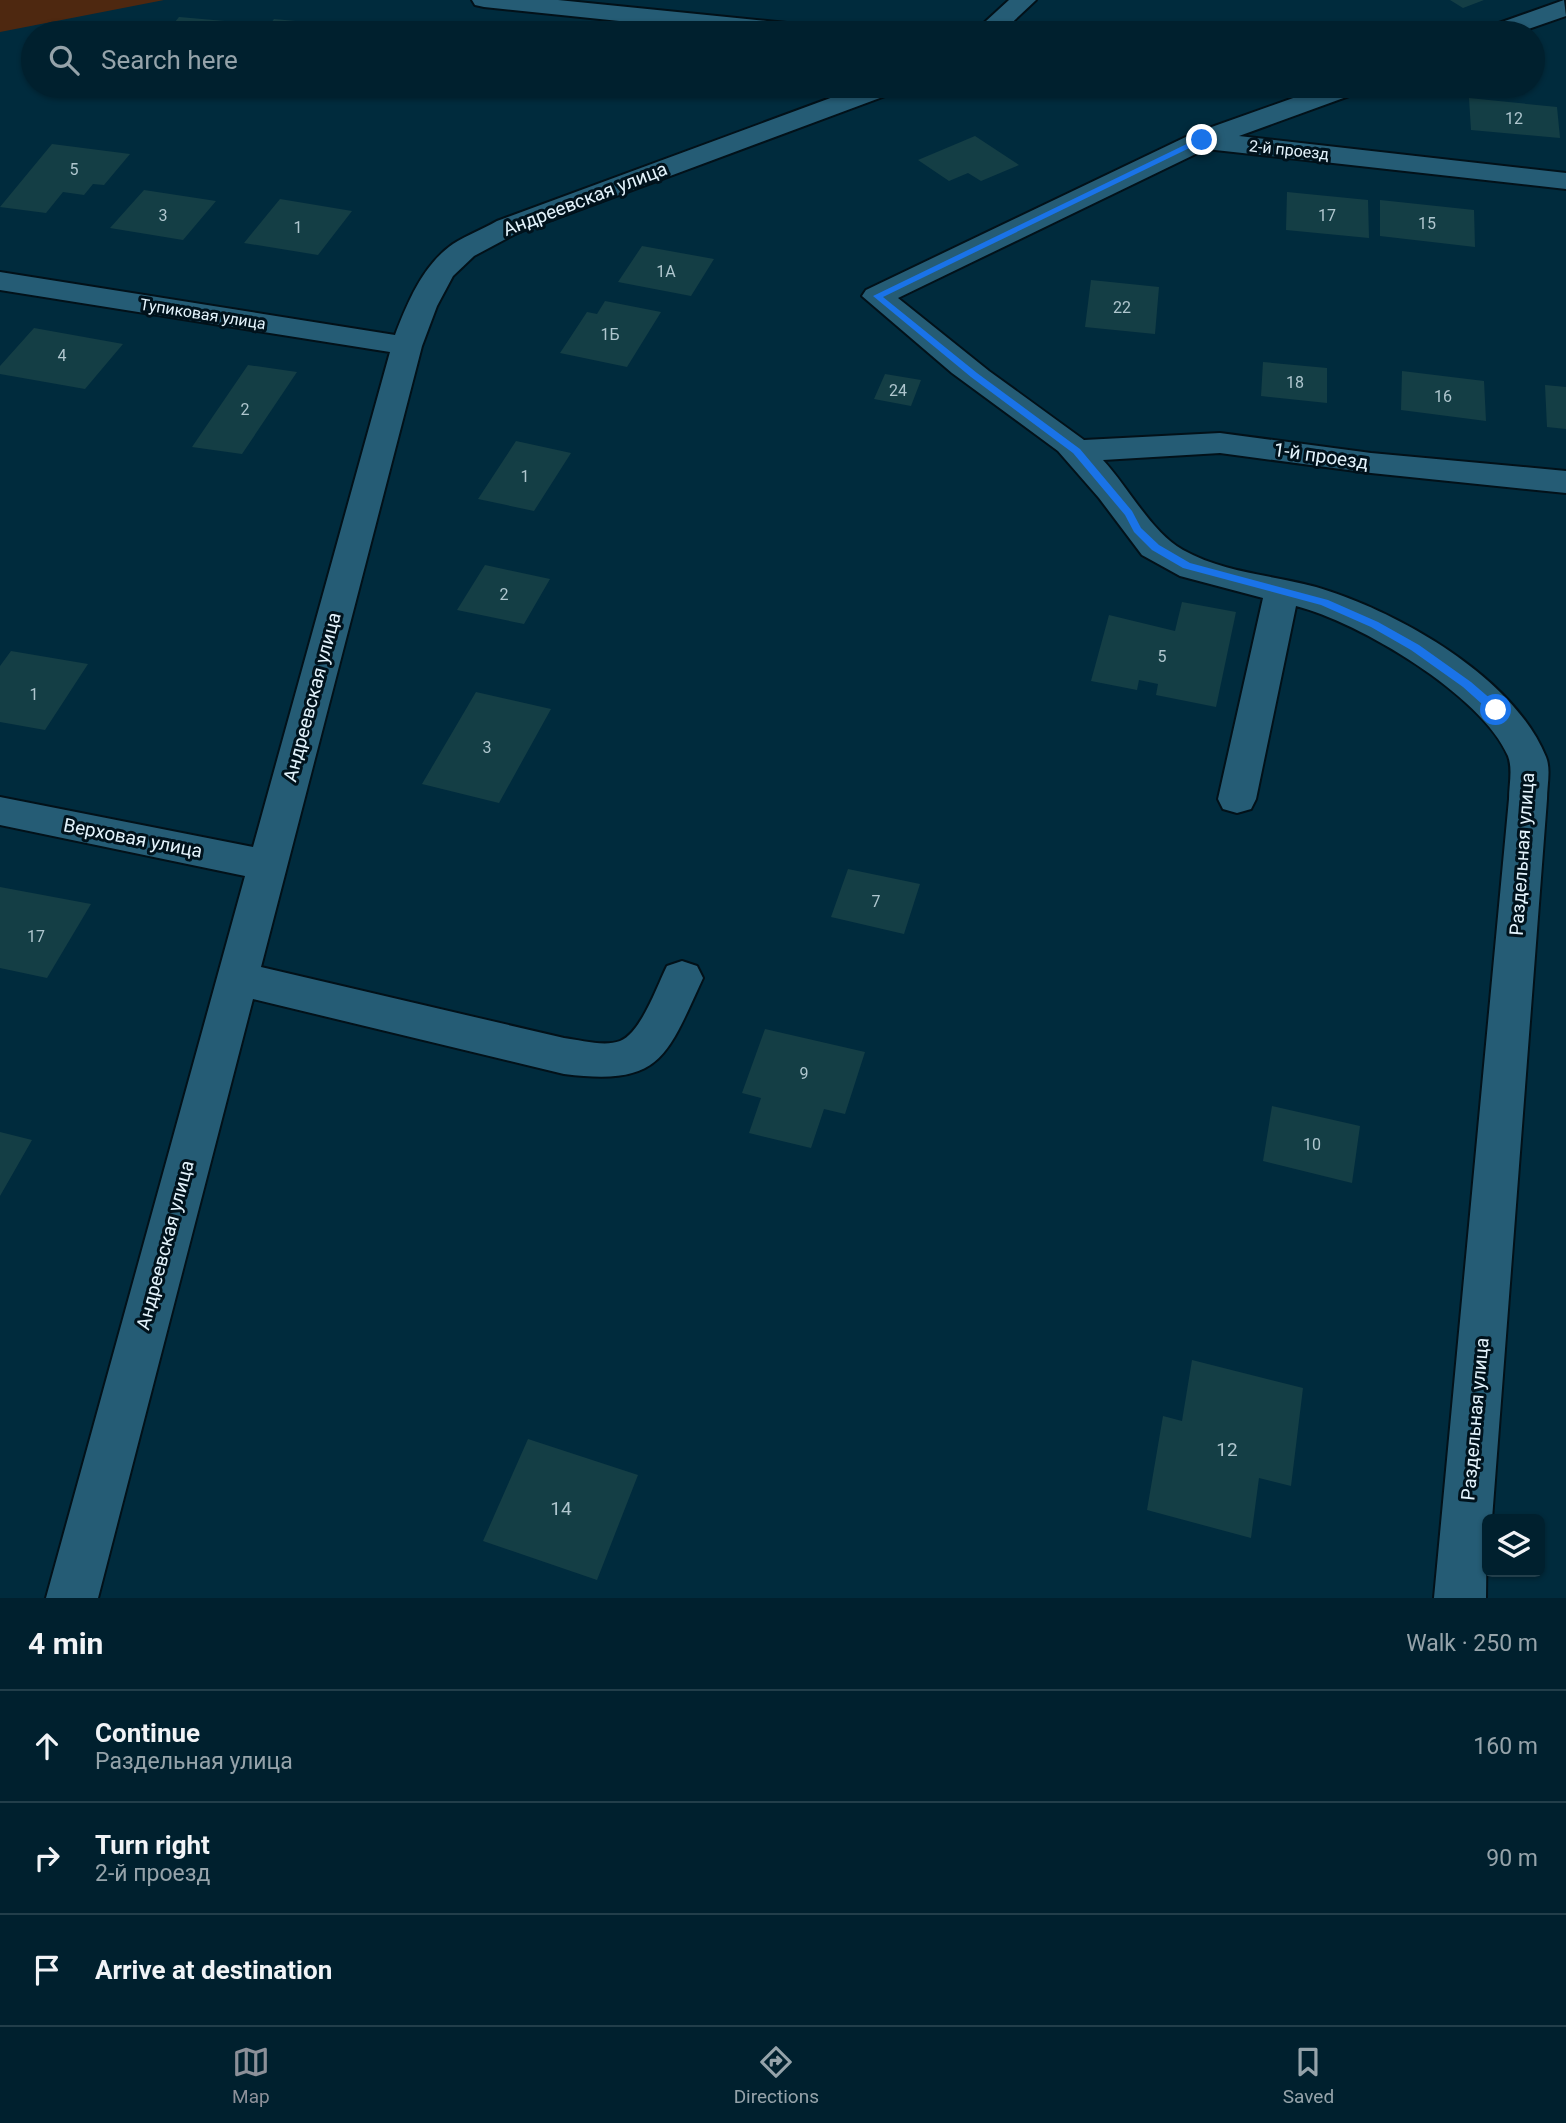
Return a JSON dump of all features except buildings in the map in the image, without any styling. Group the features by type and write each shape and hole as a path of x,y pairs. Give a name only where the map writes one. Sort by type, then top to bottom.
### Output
{"street":[{"path":"484,0 690,21"},
{"path":"1000,21 1024,0"},
{"path":"1527,21 1566,7"},
{"name":"Андреевская улица","path":"72,1598 236,978 407,346 421,305 439,273 463,251 507,227 855,98"},
{"path":"1202,140 1318,98"},
{"name":"2-й проезд","path":"1202,140 1566,181"},
{"name":"Раздельная улица","path":"1202,140 877,296 974,375 1077,451 1129,513 1137,529 1155,548 1187,566 1325,602 1415,648 1467,685 1496,710 1516,734 1528,760 1528,799 1460,1598"},
{"name":"Тупиковая улица","path":"0,281 407,346"},
{"name":"1-й проезд","path":"1077,451 1220,443 1371,463 1566,482"},
{"path":"1237,799 1282,591"},
{"name":"Верховая улица","path":"0,811 267,865"},
{"path":"236,978 564,1056 603,1062 623,1060 641,1053 653,1039 682,978"}],"shaded area":[{"path":"0,0 164,0 56,21 21,21 21,28 0,32"}],"route":[{"path":"1202,140 877,296 974,375 1077,451 1129,513 1137,529 1155,548 1187,566 1325,602 1374,625 1415,648 1467,685 1496,710"}]}
